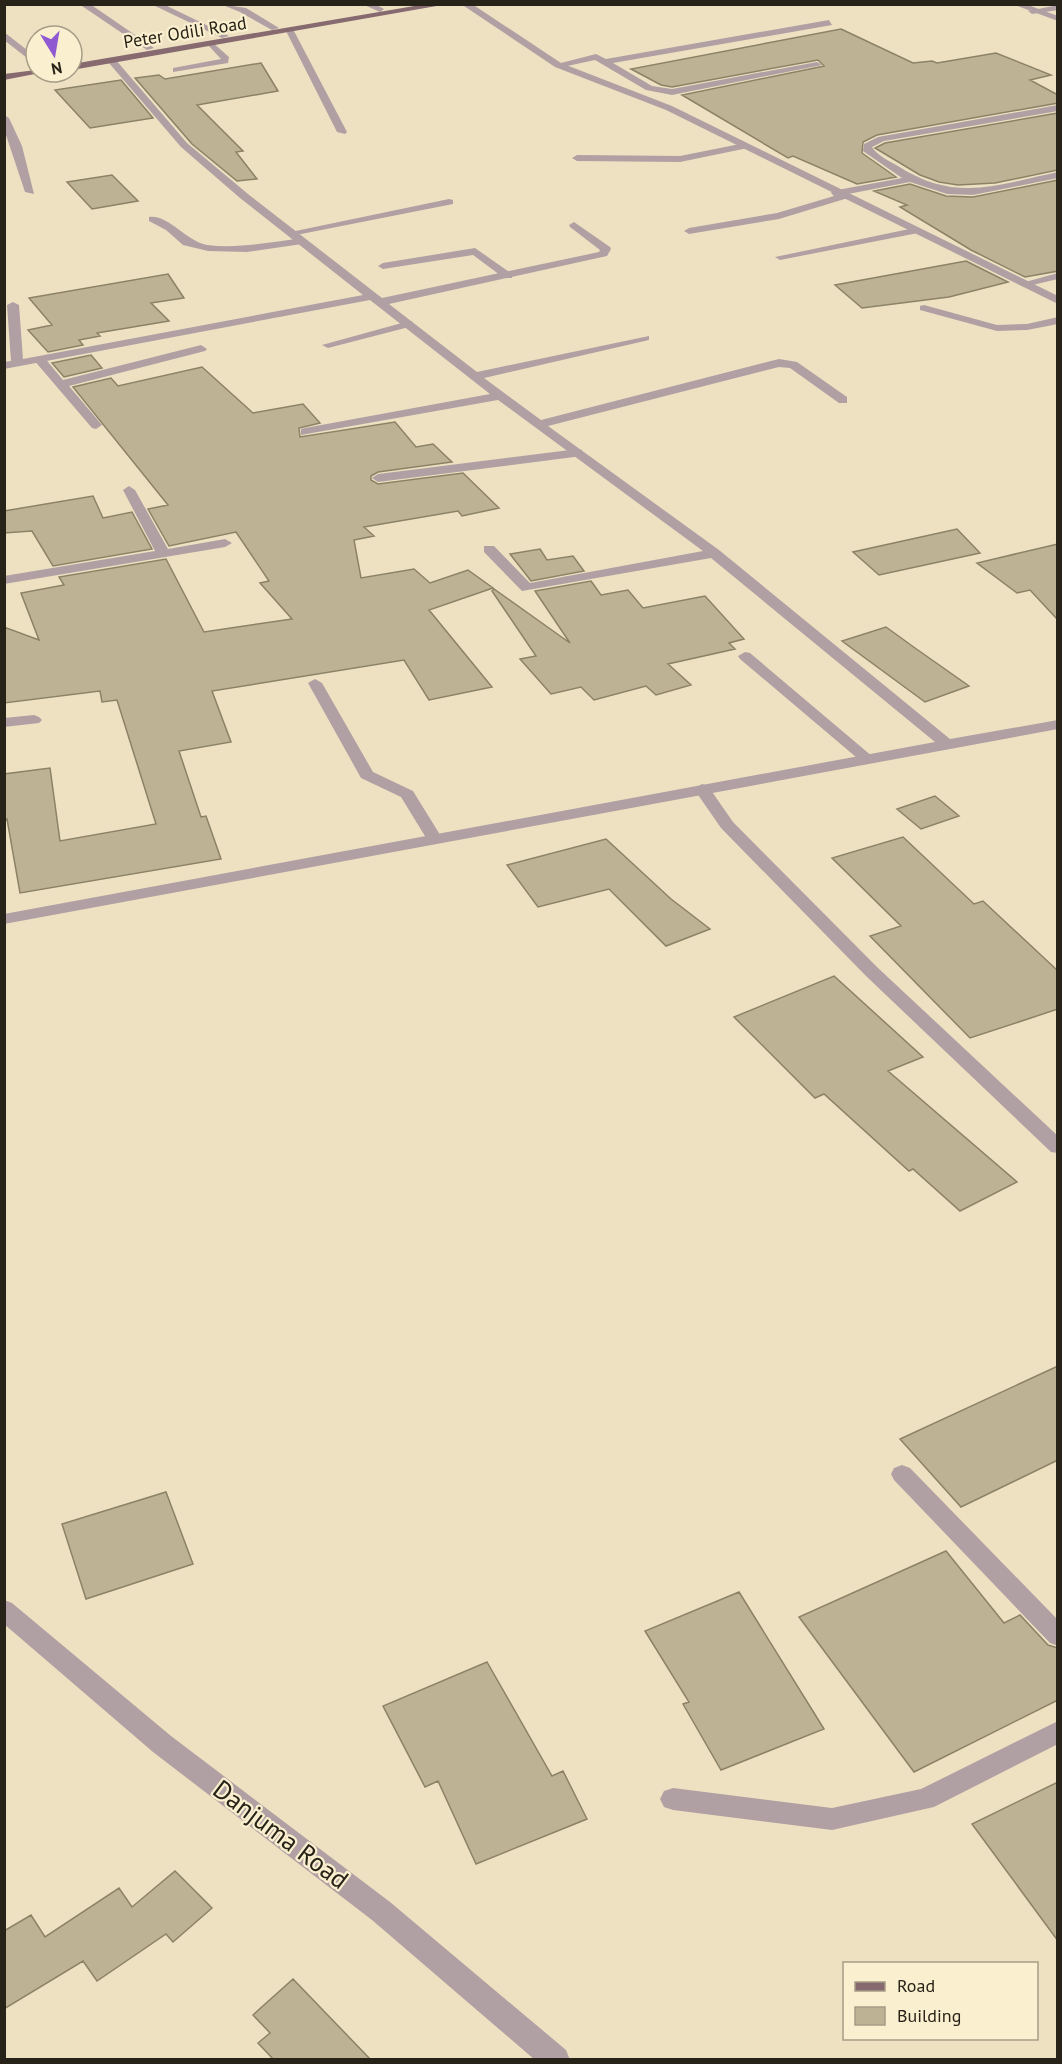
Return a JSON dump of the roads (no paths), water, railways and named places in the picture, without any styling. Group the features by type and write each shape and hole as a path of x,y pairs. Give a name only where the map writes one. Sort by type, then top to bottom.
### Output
{"main road":[{"path":"84,59 408,4"},
{"name":"Peter Odili Road","path":"84,65 444,4"},
{"path":"4,71 24,68"},
{"path":"4,77 24,74"}],"street":[{"path":"83,4 150,48"},
{"path":"155,4 225,36"},
{"path":"224,4 243,10 275,28"},
{"path":"366,4 380,9"},
{"path":"465,4 558,65 669,108 1058,301"},
{"path":"1016,4 1058,19"},
{"path":"1032,11 1058,7"},
{"path":"558,65 830,23"},
{"path":"290,32 342,132"},
{"path":"4,35 24,52"},
{"path":"600,60 714,37"},
{"path":"176,70 225,61 226,59 212,45"},
{"path":"600,60 649,88 672,92 685,92 817,65"},
{"path":"112,61 184,145 296,237 500,396 714,554 948,746"},
{"path":"1058,108 881,139 867,146 868,151 911,179 945,191 958,192 1058,175"},
{"path":"4,118 17,147 30,192"},
{"path":"577,158 680,159 745,146"},
{"path":"689,231 779,216 840,194 911,179"},
{"path":"153,219 170,228 187,243 208,248 247,249 450,202"},
{"path":"13,305 11,364 508,276 603,254 606,249 574,225"},
{"path":"780,257 914,231"},
{"path":"383,266 475,251 508,276"},
{"path":"1024,284 1058,276"},
{"path":"924,308 997,328 1027,327 1058,320"},
{"path":"328,345 409,324"},
{"path":"476,376 645,338"},
{"path":"61,384 201,349"},
{"path":"39,359 96,425"},
{"path":"540,424 779,363 793,364 843,400"},
{"path":"305,432 500,396"},
{"path":"378,477 578,453"},
{"path":"129,490 164,554"},
{"path":"4,580 225,543"},
{"path":"489,549 527,588 714,554"},
{"path":"745,656 868,759"},
{"path":"315,683 367,775 397,787 407,794 434,838"},
{"path":"4,723 34,720"},
{"path":"4,919 1058,724"},
{"path":"702,789 727,825 864,964 1058,1147"},
{"path":"902,1474 1058,1636"},
{"name":"Danjuma Road","path":"4,1610 162,1744 381,1911 556,2060"},
{"path":"673,1798 831,1819 926,1799 1058,1732"}]}
